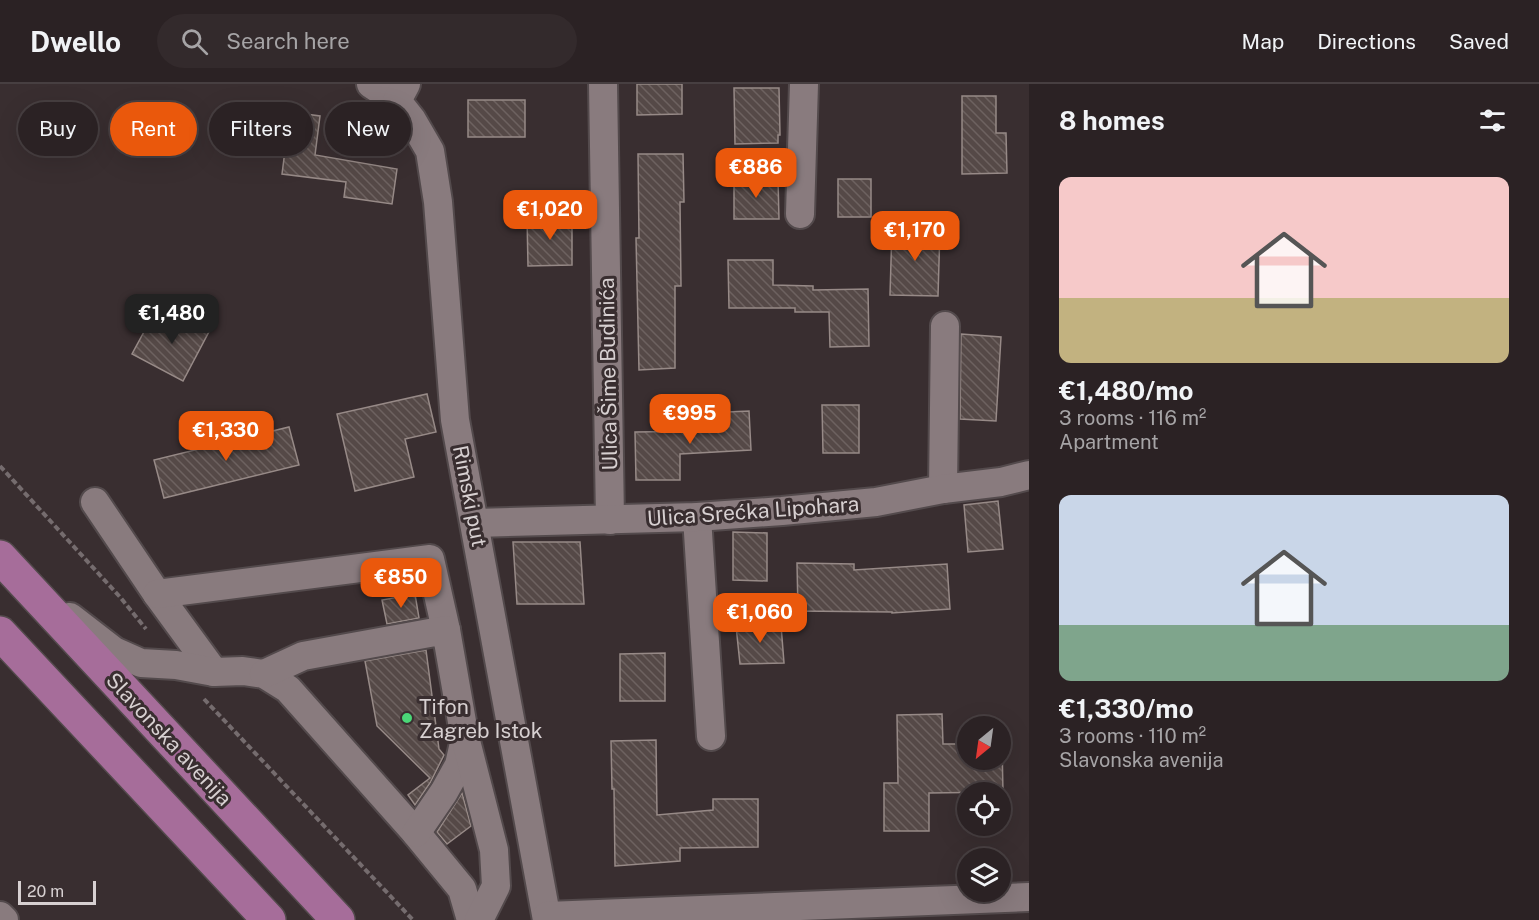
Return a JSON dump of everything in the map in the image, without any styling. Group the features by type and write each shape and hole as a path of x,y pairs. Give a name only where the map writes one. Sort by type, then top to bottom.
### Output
{"main road":[{"name":"Slavonska avenija","path":"10,568 338,920"},
{"path":"0,633 269,920"}],"street":[{"path":"371,84 402,93"},
{"name":"Ulica Šime Budinića","path":"603,84 610,520"},
{"path":"800,214 804,84"},
{"name":"Rimski put","path":"402,93 412,120 430,152 438,202 455,420 547,918"},
{"path":"943,489 945,326"},
{"name":"Ulica Srećka Lipohara","path":"475,523 697,517 782,512 864,503 943,489 1001,482 1029,474"},
{"path":"95,502 157,594 207,683"},
{"path":"697,517 711,736"},
{"path":"157,594 430,559 446,630 465,739 494,859 496,886 479,920"},
{"path":"10,568 114,651 141,663 176,665 207,683 243,671 264,674 288,689 416,832 462,889 471,920"},
{"path":"264,674 303,656 446,630"},
{"path":"416,832 444,792 459,765 465,739"},
{"path":"547,918 1029,897"},
{"path":"0,916 4,920"}],"path":[{"path":"0,466 120,597 153,638"},
{"path":"207,683 413,920"}],"building":[{"path":"637,84 682,84 682,114 637,115"},
{"path":"734,88 779,88 780,135 778,135 778,143 735,144"},
{"path":"962,96 996,96 996,133 1006,133 1007,173 962,174"},
{"path":"468,100 525,100 525,137 468,137"},
{"path":"313,115 320,116 315,155 397,169 392,204 344,197 346,182 282,174 284,156 313,156"},
{"path":"638,154 683,154 684,202 680,202 681,286 675,286 675,368 639,370 636,238 639,238"},
{"path":"734,179 778,179 779,219 734,219"},
{"path":"838,179 871,179 871,217 838,217"},
{"path":"527,217 572,217 572,265 528,266"},
{"path":"892,228 940,229 938,296 890,295"},
{"path":"728,260 773,260 773,285 813,286 813,290 868,289 869,346 830,347 829,312 795,312 795,308 729,308"},
{"path":"152,317 213,324 183,381 132,354"},
{"path":"961,334 1001,337 996,421 960,419"},
{"path":"427,394 436,432 405,439 414,477 355,491 337,414"},
{"path":"822,405 859,405 859,453 823,453"},
{"path":"749,411 751,450 680,454 680,480 636,480 635,432 705,431 705,413"},
{"path":"289,427 299,465 164,498 154,460"},
{"path":"998,501 1003,549 968,552 964,505"},
{"path":"733,532 767,533 767,581 733,580"},
{"path":"513,542 580,542 584,604 517,604"},
{"path":"797,563 854,564 854,570 947,564 950,609 892,613 798,611"},
{"path":"415,594 419,618 387,624 382,600"},
{"path":"781,625 784,663 740,664 736,626"},
{"path":"426,650 439,749 444,755 430,783 415,805 408,795 430,778 377,726 365,661"},
{"path":"665,653 665,701 620,701 620,654"},
{"path":"942,714 943,744 957,744 957,770 1003,770 1003,782 957,782 957,793 929,793 929,831 884,831 884,783 898,783 897,715"},
{"path":"656,740 657,815 713,810 713,799 758,799 758,847 680,848 680,861 615,866 611,741"},
{"path":"462,793 471,826 447,844 437,832"}],"place":[{"name":"Tifon Zagreb Istok","path":"407,718"}]}
